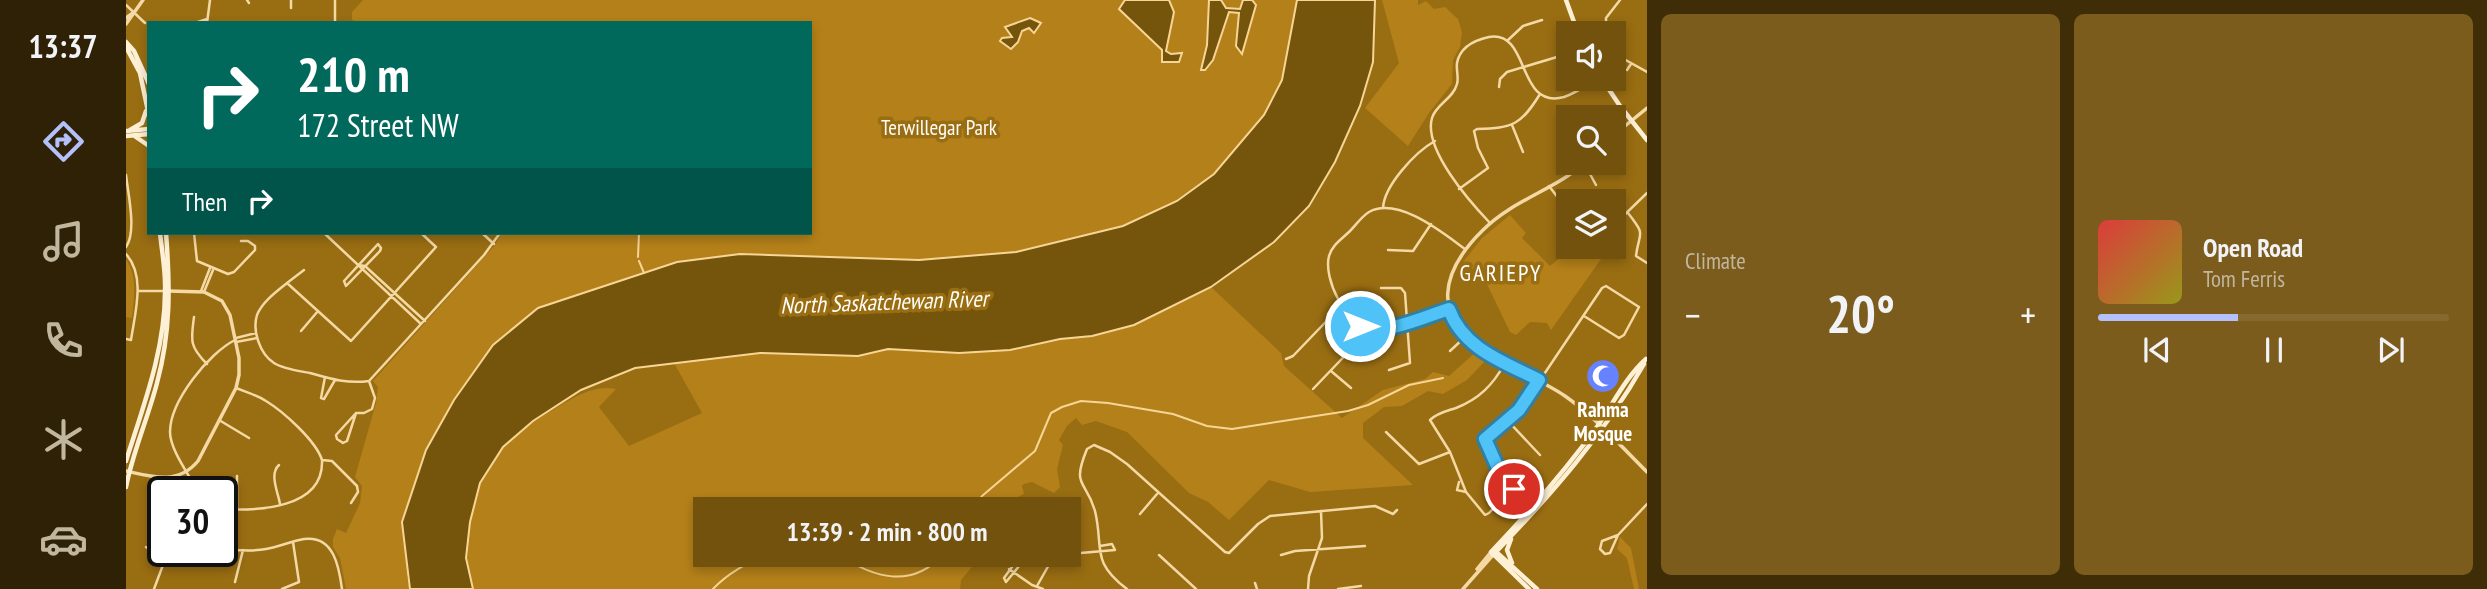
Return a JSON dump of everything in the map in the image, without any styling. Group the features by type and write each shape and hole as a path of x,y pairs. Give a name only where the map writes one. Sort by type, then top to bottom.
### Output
{"main road":[{"path":"1566,0 1574,21"},
{"path":"126,44 134,51 147,80"},
{"path":"126,44 140,73 147,101 142,122 128,133"},
{"path":"1609,91 1647,140"},
{"path":"128,133 147,131"},
{"path":"128,133 147,144"},
{"path":"126,461 152,381 168,291 160,235"},
{"path":"126,487 128,471 158,382 169,316 166,235"},
{"path":"1514,567 1507,550 1511,538 1571,470 1635,369 1647,359"},
{"path":"1493,552 1600,427"},
{"path":"1493,552 1517,530"},
{"path":"1493,552 1537,589"},
{"path":"1493,552 1529,589"}],"street":[{"path":"126,24 143,0"},
{"path":"207,21 210,0"},
{"path":"291,0 291,8"},
{"path":"335,0 335,21"},
{"path":"1600,16 1606,18 1620,0"},
{"path":"126,5 145,23"},
{"path":"126,18 135,12"},
{"path":"1507,41 1523,26 1542,20"},
{"path":"1490,223 1453,181 1431,127 1432,116 1455,88 1458,60 1462,52 1469,44 1489,37 1507,41 1517,51 1531,84 1540,93 1562,97 1575,91"},
{"path":"1499,87 1504,74 1556,57"},
{"path":"1626,61 1647,72"},
{"path":"1627,70 1631,64"},
{"path":"1459,189 1488,167 1478,148 1474,131 1512,125 1528,113 1540,93"},
{"path":"1626,125 1647,108"},
{"path":"1512,125 1523,152"},
{"path":"1383,208 1385,195 1390,187 1416,156 1435,141"},
{"path":"126,175 132,230 130,242 126,247"},
{"path":"1570,175 1517,203 1490,223 1465,249 1451,271 1447,294 1449,309 1465,337 1488,354 1539,380 1576,404 1647,472"},
{"path":"1590,175 1596,186"},
{"path":"1448,184 1453,181"},
{"path":"1549,187 1556,196"},
{"path":"1647,193 1628,213 1643,233 1636,256 1647,263"},
{"path":"1449,309 1382,329 1365,328 1351,320 1342,306 1329,272 1331,252 1362,217 1383,208 1430,224 1465,249"},
{"path":"1388,250 1413,251 1430,224"},
{"path":"194,235 197,261 231,274 254,252 255,248 250,242 241,241"},
{"path":"326,235 423,322"},
{"path":"286,283 351,341 436,247 423,235"},
{"path":"484,235 494,244"},
{"path":"304,270 269,298 257,315 257,335 263,354 276,365 335,380 353,383 369,381 494,244 499,235"},
{"path":"380,245 380,251 364,268 345,286 374,246 380,245"},
{"path":"126,254 135,273 138,291 131,340 126,339"},
{"path":"202,292 212,268"},
{"path":"1509,492 1485,439 1524,404 1602,288 1606,286 1639,307 1624,335 1619,338 1584,316"},
{"path":"1381,288 1401,288 1405,291 1410,363 1390,370"},
{"path":"138,291 202,292 215,296 226,306 236,340 240,369 236,388 198,461 178,476"},
{"path":"1286,359 1293,356 1342,306"},
{"path":"301,331 318,311"},
{"path":"194,317 192,344 195,352 207,363"},
{"path":"1313,389 1357,343 1365,328"},
{"path":"188,476 170,430 186,388 222,348 236,340 257,335"},
{"path":"1450,351 1465,337"},
{"path":"1505,363 1494,381 1479,396 1431,418 1431,423 1450,452 1466,492 1485,515 1515,485 1505,484"},
{"path":"1331,371 1351,388"},
{"path":"325,377 320,394 324,399 335,380"},
{"path":"356,413 347,441 343,443 336,435 356,413 372,409 375,398 369,381"},
{"path":"236,388 277,408 316,446 322,460 320,480 314,489 302,498 257,510 238,510"},
{"path":"219,420 249,438"},
{"path":"1508,421 1540,455"},
{"path":"1386,432 1419,464 1450,452"},
{"path":"1127,589 1113,578 1103,565 1094,509 1079,480 1080,465 1087,449 1094,445 1111,452 1229,553 1258,524 1270,516 1375,506 1393,514 1397,510"},
{"path":"322,460 333,462 357,486 358,492 351,503"},
{"path":"1124,470 1126,464"},
{"path":"279,465 274,474 280,504"},
{"path":"128,471 151,476"},
{"path":"1460,480 1456,488 1466,492"},
{"path":"1140,514 1157,494"},
{"path":"1618,535 1602,541 1600,548 1605,554 1610,553 1618,535 1647,504"},
{"path":"1308,589 1309,576 1322,538 1321,511"},
{"path":"238,550 263,550 311,540 329,548 337,560 342,589"},
{"path":"282,589 299,582 293,542"},
{"path":"1281,555 1295,551 1366,547"},
{"path":"1081,551 1099,548"},
{"path":"235,582 243,550"},
{"path":"1465,587 1493,552"},
{"path":"1159,555 1196,589"},
{"path":"1014,561 1019,561 1020,565 1009,581 1004,581 1003,578 1009,569 1014,561"},
{"path":"154,589 162,567"},
{"path":"1037,586 1048,567"},
{"path":"1009,569 1042,589"},
{"path":"1255,583 1257,589"},
{"path":"1338,589 1361,586"}],"green space":[{"name":"Terwillegar Park","path":"363,0 1297,0 1282,80 1264,115 1214,174 1177,201 1123,226 1016,252 919,260 740,254 677,262 538,308 407,577 410,589 346,589 340,558 333,547 337,529 346,533 360,503 362,486 355,477 376,403 378,387 373,381 495,245 500,235 812,235 812,21 356,21 352,20 352,12"},
{"path":"1382,0 1418,0 1418,5 1426,1 1434,9 1445,7 1458,19 1462,32 1460,47 1453,60 1452,84 1408,146 1365,108 1399,63"},
{"path":"1510,215 1526,233 1522,238 1550,266 1558,259 1601,259 1551,330 1547,323 1530,322 1516,335 1510,332 1484,278 1463,262 1482,238"},
{"path":"126,259 134,280 132,318 126,317"},
{"path":"1211,287 1281,353 1284,366 1342,418 1383,390 1425,379 1433,372 1449,376 1477,351 1488,358 1467,380 1443,394 1428,391 1402,406 1384,407 1363,423 1363,438 1413,485 1310,492 1269,480 1229,520 1208,502 1189,493 1127,432 1096,421 1082,425 1076,418 1067,426 1059,440 1063,445 1057,469 1060,487 1054,493 1032,482 1022,486 1024,494 1018,497 693,497 693,567 972,567 961,580 960,589 473,589 466,561 466,543 475,498 487,470 504,446 517,434 587,392 601,388 616,389 599,407 629,446 702,413 674,363 760,353 858,356 888,349 959,353 1010,350 1060,339 1092,336 1134,325"},
{"path":"1620,537 1631,548 1639,589 1634,589 1627,558 1617,549"}],"water":[{"path":"1125,0 1169,0 1174,12 1166,51 1171,54 1182,53 1179,62 1162,62 1162,50 1119,9"},
{"path":"1209,0 1221,0 1226,8 1240,9 1243,0 1252,0 1256,5 1242,54 1236,46 1239,13 1229,12 1213,60 1205,70 1201,70 1207,45"},
{"name":"North Saskatchewan River","path":"1297,0 1375,0 1373,62 1360,106 1335,162 1309,206 1274,242 1211,287 1134,325 1092,336 1060,339 1010,350 959,353 888,349 858,356 760,353 635,368 581,390 533,421 503,447 480,483 470,522 466,558 473,589 410,589 402,522 426,450 454,400 493,345 538,308 677,262 740,254 919,260 1016,252 1123,226 1177,201 1214,174 1264,115 1282,80"},
{"path":"1030,18 1041,23 1034,33 1029,28 1022,31 1018,42 1011,49 1000,41 1002,38 1012,37 1005,27"}],"waterway":[{"path":"638,257 639,235"},
{"path":"639,261 644,273"},
{"path":"981,497 1035,451 1051,413 1081,401 1173,414 1207,426 1232,429 1348,411 1368,405 1409,385 1443,378"},
{"path":"713,589 741,567"},
{"path":"861,567 892,576 918,573 929,567"}],"place":[{"name":"Rahma Mosque","path":"1603,376"}],"district":[{"name":"GARIEPY","path":"1501,273"}],"route":[{"path":"1360,326 1375,330 1387,328 1449,309 1465,337 1492,357 1539,380 1519,410 1485,439 1505,484 1513,484 1514,489"}]}
